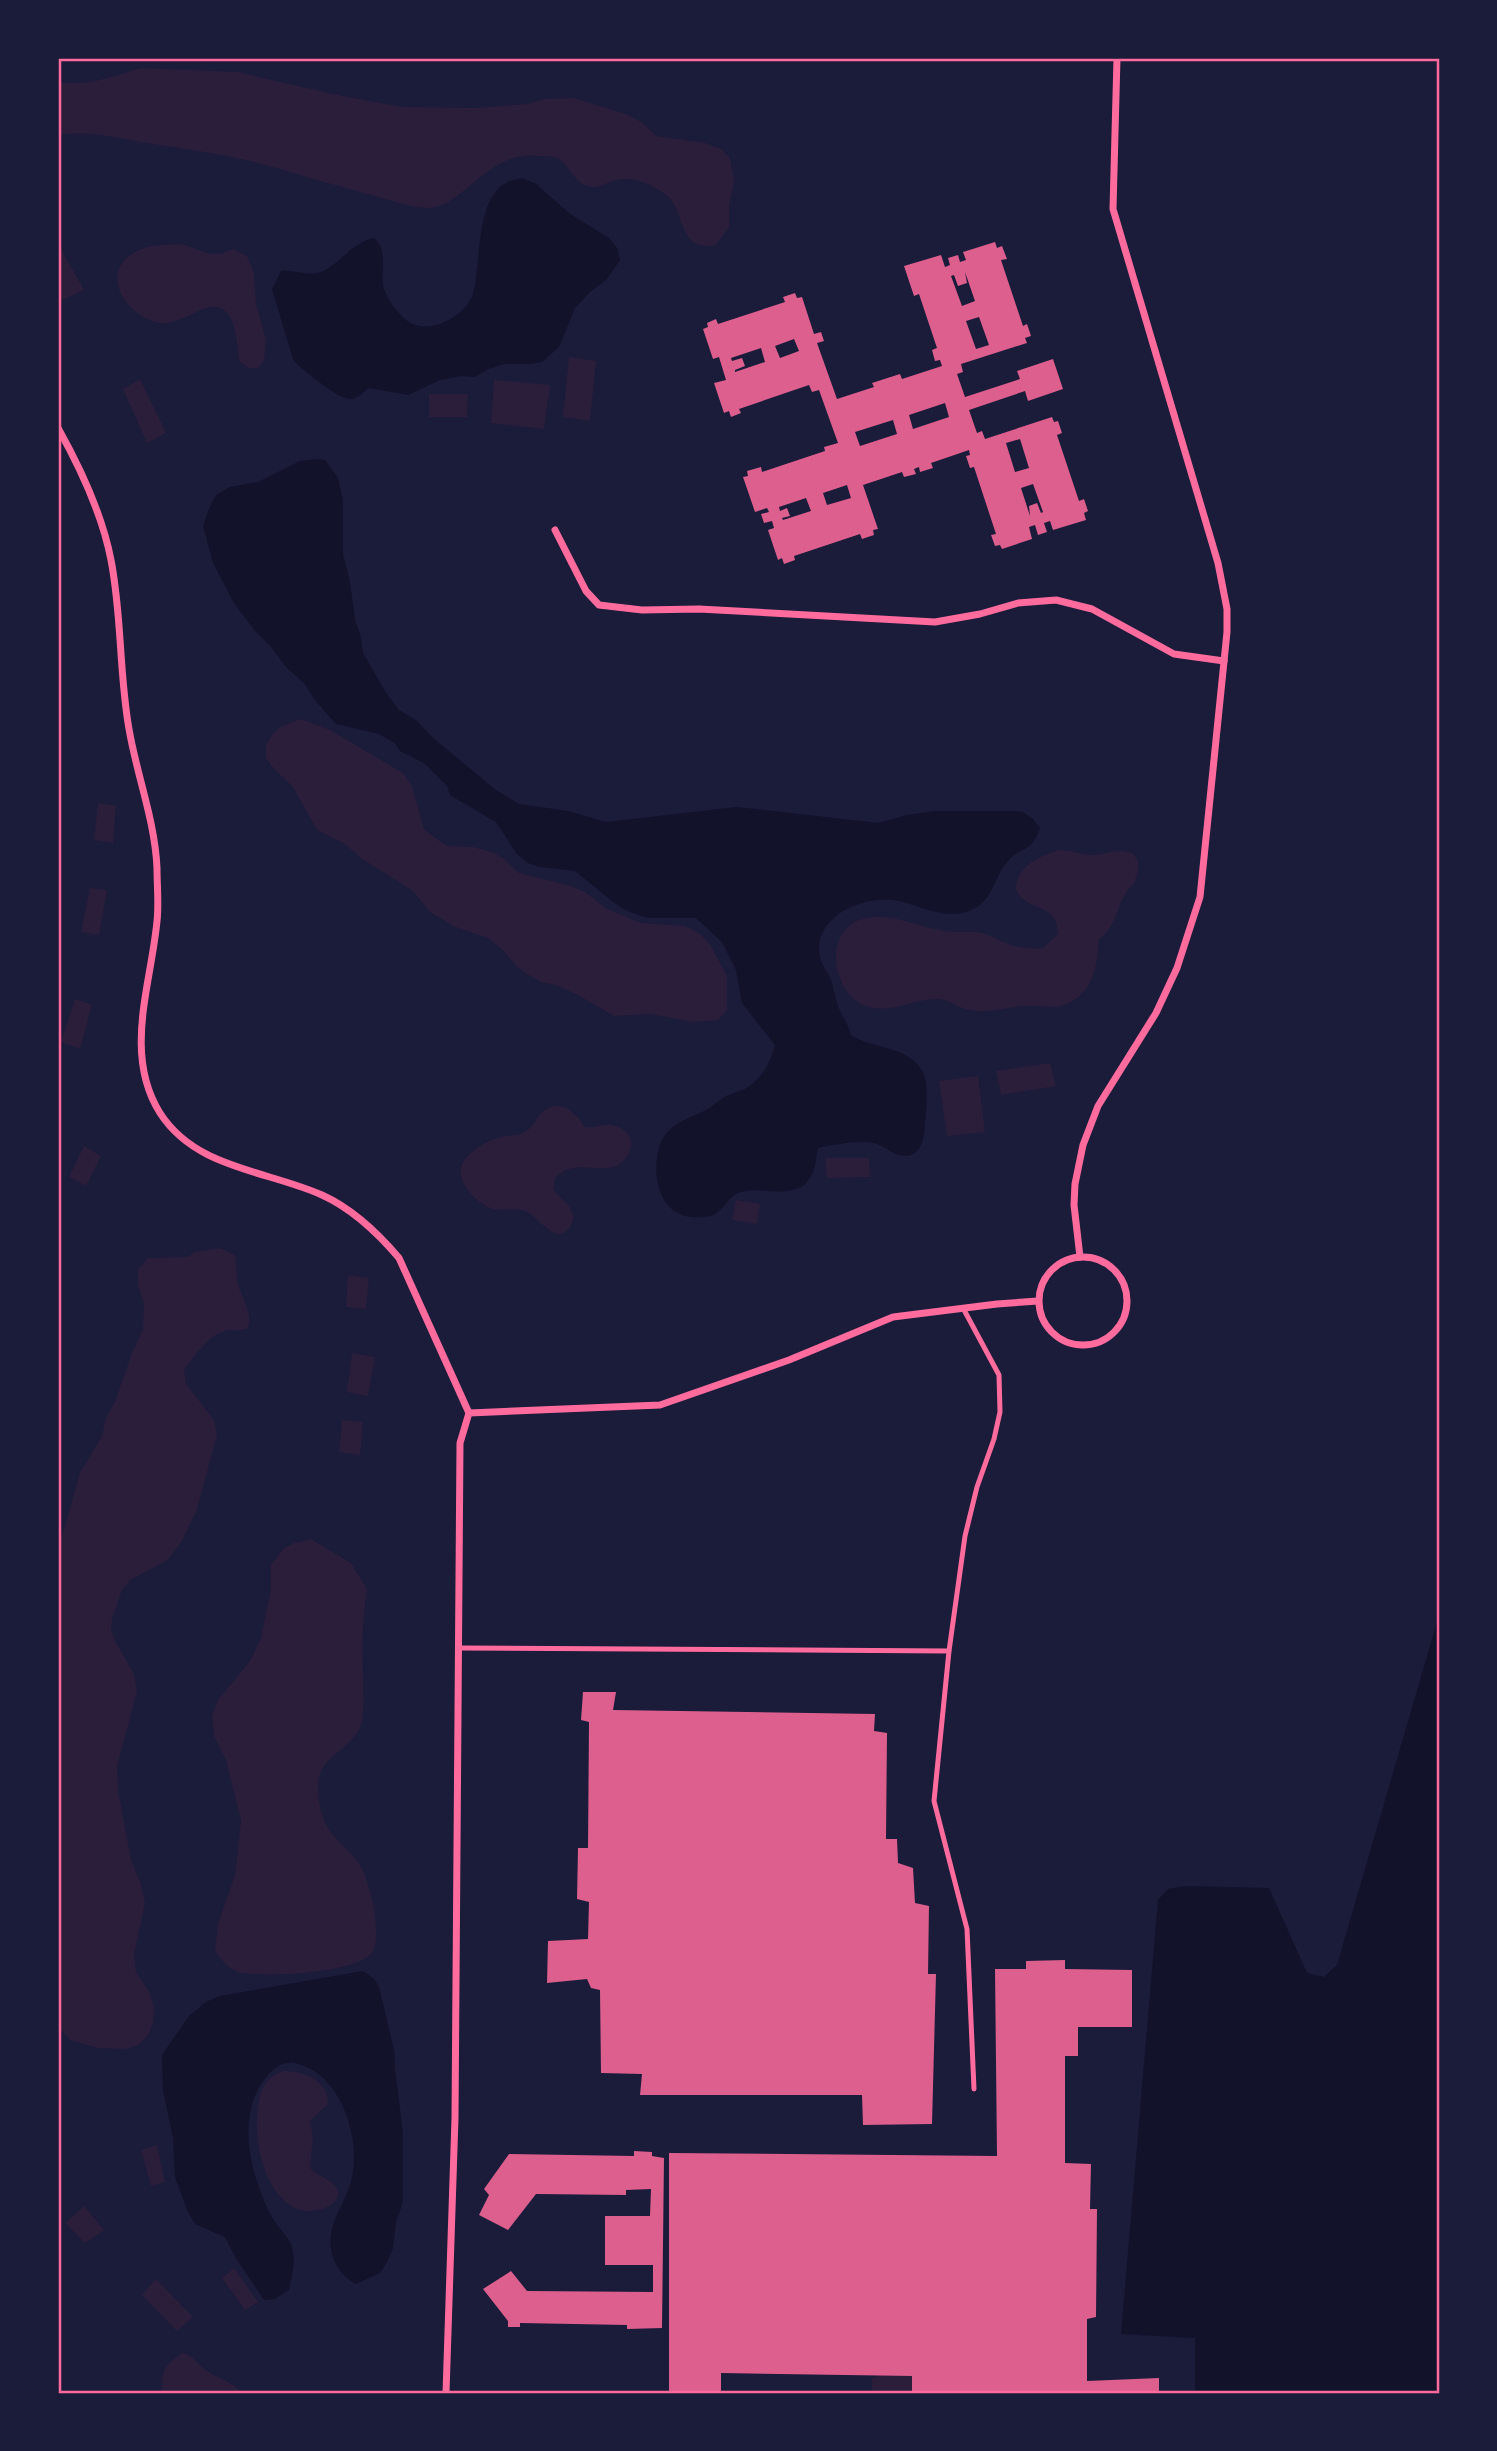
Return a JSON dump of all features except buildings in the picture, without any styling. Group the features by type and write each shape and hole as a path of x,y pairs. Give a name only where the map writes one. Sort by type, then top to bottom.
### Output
{"street":[{"path":"1080,1257 1074,1205 1083,1145 1098,1106 1156,1013 1177,968 1200,897 1227,609 1221,574 1113,209 1117,58"},
{"path":"58,428 94,501 111,558 129,728 141,789 153,826 157,866 157,920 141,1041 149,1092 160,1113 194,1148 219,1161 323,1196 347,1209 384,1239 399,1258 469,1413 460,1443 454,2118 446,2393"},
{"path":"555,530 586,591 599,605 642,610 699,609 935,622 981,614 1018,603 1056,600 1093,609 1174,654 1224,661"},
{"path":"1080,1257 1094,1258 1107,1264 1121,1279 1128,1300 1120,1326 1110,1336 1097,1343 1083,1345 1056,1337 1040,1314 1038,1301 1046,1276 1055,1266 1067,1259 1080,1257"},
{"path":"469,1413 660,1405 789,1360 893,1317 1038,1301"}],"lane":[{"path":"963,1308 999,1375 1000,1412 965,1536 949,1651 934,1801 967,1929 974,2089"},
{"path":"460,1648 949,1651"}],"shaded area":[{"path":"141,68 237,72 401,107 476,108 574,98 626,114 643,123 656,136 705,143 721,149 730,158 734,181 729,206 729,227 716,245 703,246 688,236 672,201 660,190 629,179 591,187 580,182 560,160 553,157 520,157 504,162 453,199 440,206 427,208 401,204 226,156 103,135 58,135 58,82 90,82"},
{"path":"522,178 536,184 570,214 609,238 617,248 620,260 606,280 575,308 559,347 542,362 504,364 475,377 461,376 440,380 408,395 369,388 351,399 330,390 293,359 272,289 281,271 311,274 321,272 358,244 374,238 381,248 384,289 399,313 415,325 445,322 462,310 473,294 481,234 489,203 496,191 506,183"},
{"path":"58,244 84,290 63,300 58,290"},
{"path":"182,244 210,254 221,254 233,249 247,256 254,273 256,304 266,340 264,360 258,368 249,368 240,362 232,322 219,307 203,309 177,321 160,323 137,313 121,294 118,271 124,261 135,252 146,248"},
{"path":"569,357 596,361 590,421 563,417"},
{"path":"140,379 166,433 147,443 123,389"},
{"path":"494,380 550,385 544,429 491,423"},
{"path":"429,394 468,394 467,417 429,417"},
{"path":"325,460 338,478 343,500 343,554 355,620 363,653 386,693 399,710 416,720 433,738 496,790 519,804 568,811 606,822 737,807 878,823 935,811 1012,811 1023,812 1033,819 1040,828 1037,836 1030,846 1008,861 986,899 975,908 944,914 893,900 868,901 833,918 820,939 820,958 851,1035 901,1053 912,1059 924,1074 927,1095 924,1131 921,1145 915,1153 901,1156 877,1144 864,1142 818,1148 812,1174 806,1183 789,1191 757,1190 738,1193 710,1216 682,1215 665,1201 657,1178 656,1165 664,1136 669,1130 726,1096 751,1085 766,1067 775,1045 742,1003 736,970 722,942 696,918 649,918 638,915 623,909 575,871 528,863 517,854 496,822 450,795 447,786 424,763 400,751 395,743 379,734 336,724 305,684 287,668 255,631 234,603 213,563 203,526 210,506 216,495 230,487 258,482 300,461"},
{"path":"301,719 330,730 403,773 412,786 424,829 448,846 473,847 492,852 519,873 571,886 585,892 607,909 641,923 685,926 699,933 710,944 727,976 727,1010 718,1020 693,1022 651,1014 614,1016 578,995 556,985 541,982 517,967 503,950 488,938 453,926 430,912 413,891 361,858 345,844 317,830 293,787 266,758 266,745 272,735 280,727"},
{"path":"98,803 116,806 113,843 94,840"},
{"path":"1058,850 1094,855 1123,851 1134,854 1138,862 1134,884 1124,897 1110,927 1099,939 1092,978 1082,994 1074,1000 1059,1006 1022,1006 975,1011 947,1001 930,999 884,1009 866,1006 854,999 845,988 836,960 837,946 842,934 852,924 866,918 885,917 944,931 980,933 1015,946 1043,948 1058,934 1053,916 1027,902 1015,888 1025,868 1036,859"},
{"path":"90,888 107,890 99,935 81,932"},
{"path":"75,999 92,1005 80,1049 61,1042"},
{"path":"1050,1063 1056,1086 1001,1095 996,1071"},
{"path":"978,1076 985,1132 947,1136 939,1081"},
{"path":"554,1106 569,1109 585,1127 615,1126 625,1131 631,1139 629,1153 624,1161 617,1165 610,1168 577,1167 565,1170 555,1178 553,1190 569,1206 574,1217 569,1228 557,1234 525,1211 493,1209 479,1202 467,1189 461,1174 465,1159 478,1147 495,1139 523,1133 544,1111"},
{"path":"84,1146 101,1156 86,1186 69,1177"},
{"path":"825,1158 869,1158 870,1177 827,1178"},
{"path":"736,1200 760,1204 757,1224 732,1220"},
{"path":"220,1248 235,1255 238,1285 248,1311 249,1323 247,1329 225,1331 213,1337 184,1370 186,1384 214,1420 217,1435 197,1509 183,1539 168,1560 130,1580 122,1590 112,1619 111,1629 115,1641 134,1674 137,1692 117,1766 118,1791 131,1860 142,1887 145,1903 134,1954 136,1972 150,1993 154,2008 153,2024 147,2037 138,2045 127,2049 98,2048 70,2040 58,2026 58,1550 80,1473 102,1436 106,1418 115,1402 143,1329 144,1304 138,1285 138,1269 148,1258 188,1257 195,1252"},
{"path":"348,1275 369,1278 366,1309 346,1307"},
{"path":"352,1353 375,1357 368,1396 347,1392"},
{"path":"342,1420 363,1422 360,1455 339,1452"},
{"path":"311,1539 351,1563 367,1589 363,1628 362,1721 354,1738 326,1763 319,1779 318,1793 320,1809 329,1829 358,1862 367,1880 375,1917 376,1940 374,1949 367,1957 353,1964 312,1972 250,1974 238,1972 228,1966 215,1951 218,1924 235,1875 241,1821 226,1760 214,1736 212,1716 218,1700 250,1661 261,1638 271,1589 271,1565 283,1549"},
{"path":"1439,1615 1439,2393 1195,2393 1195,2338 1121,2334 1158,1900 1168,1889 1185,1886 1269,1888 1307,1973 1324,1977 1337,1965"},
{"path":"363,1971 374,1979 379,1987 395,2054 403,2133 403,2202 396,2222 393,2248 380,2273 356,2284 337,2266 330,2239 352,2177 354,2161 350,2126 344,2108 324,2079 311,2069 295,2063 283,2064 271,2072 259,2087 253,2100 248,2129 251,2159 259,2187 270,2214 291,2244 294,2258 289,2290 275,2299 264,2300 225,2237 195,2224 187,2210 175,2177 173,2138 163,2090 162,2055 189,2016 206,2002 220,1996"},
{"path":"283,2071 314,2078 327,2096 328,2104 310,2121 313,2137 310,2168 333,2184 338,2193 333,2203 313,2211 300,2210 279,2195 265,2171 258,2143 257,2118 262,2089 275,2074"},
{"path":"157,2145 165,2182 151,2186 141,2150"},
{"path":"84,2206 104,2230 85,2243 65,2223"},
{"path":"234,2268 258,2302 245,2310 222,2278"},
{"path":"156,2279 193,2317 177,2331 142,2295"},
{"path":"183,2353 242,2393 162,2393 165,2369"},
{"path":"880,2375 912,2376 912,2393 872,2393 872,2378"}]}
